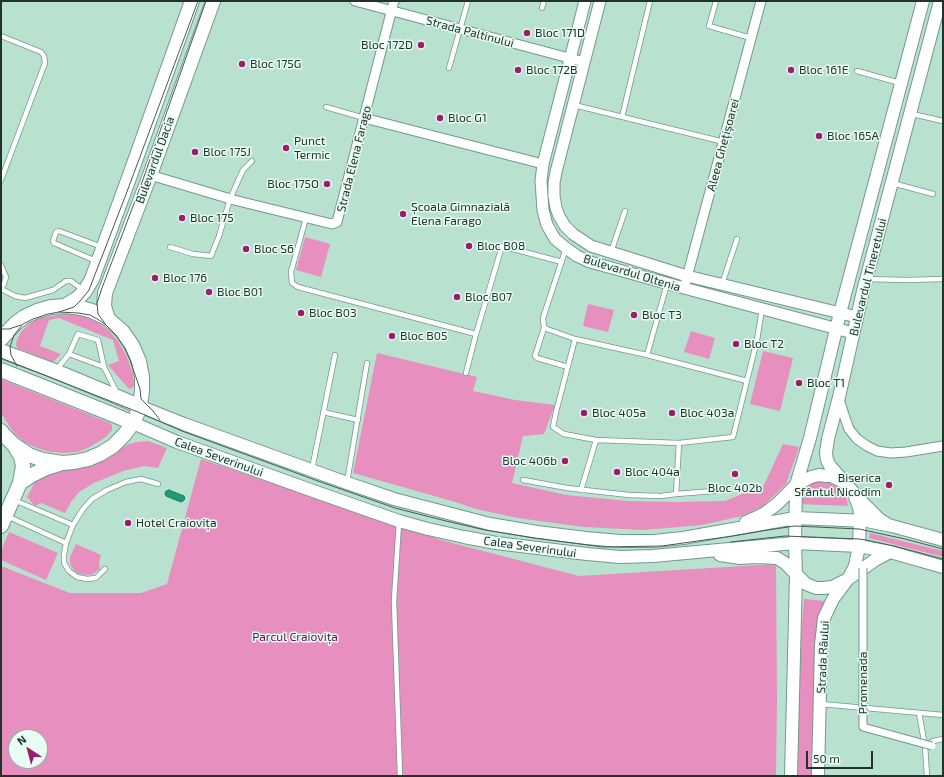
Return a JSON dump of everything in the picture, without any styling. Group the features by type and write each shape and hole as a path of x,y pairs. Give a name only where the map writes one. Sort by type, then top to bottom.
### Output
{"main road":[{"name":"Bulevardul Dacia","path":"65,306 78,298 85,291 92,279 192,1"},
{"name":"Bulevardul Dacia","path":"108,319 104,306 105,293 150,175 213,1"},
{"name":"Bulevardul Tineretului","path":"795,544 796,485 810,438 840,313 923,1"},
{"name":"Bulevardul Tineretului","path":"859,546 859,507 849,487 830,466 827,460 826,453 828,439 866,279 940,1"},
{"name":"Bulevardul Dacia","path":"1,339 9,329 24,317 51,307 65,306 81,308 108,319 122,331 129,340 139,361 142,377 142,390 139,406"},
{"name":"Calea Severinului","path":"1,351 184,424 311,471 394,499 490,524 586,538 654,541 683,538 796,518 867,521 892,526 943,540"},
{"name":"Calea Severinului","path":"1,370 177,442 400,521 457,536 496,543 620,557 653,556 795,544 859,546 890,552 943,567"},
{"path":"20,483 46,468 62,463 88,459 113,446 124,435 132,423 139,406"},
{"path":"1,431 13,444 29,455 42,460 62,463"},
{"path":"3,521 20,483 23,466 21,457 13,444"},
{"path":"726,530 765,513 777,504 796,485 811,477 819,475 831,476 849,487 879,519 892,526"},
{"path":"791,776 796,575 795,544"},
{"name":"Strada Râului","path":"818,776 821,645 824,618 833,599 848,579 855,566 859,546"},
{"path":"695,552 740,558 777,558 806,584 816,588 832,587 848,579 875,560 890,552"}],"street":[{"name":"Strada Paltinului","path":"355,1 584,62"},
{"name":"Strada Elena Farago","path":"150,175 230,199 332,224 337,222 394,1"},
{"name":"Bulevardul Oltenia","path":"585,1 540,181 542,210 547,225 555,239 577,256 590,262 853,333"},
{"name":"Bulevardul Oltenia","path":"600,1 554,183 556,208 559,216 566,226 573,234 591,246 687,276 857,316"},
{"name":"Aleea Ghețișoarei","path":"684,288 762,1"},
{"path":"364,118 544,164"},
{"path":"542,210 556,208"},
{"path":"839,397 849,430 857,439 867,446 891,453 943,446"},
{"name":"Promenada","path":"863,568 863,727 930,744"}],"lane":[{"path":"449,68 468,1"},
{"path":"542,8 544,1"},
{"path":"622,117 650,1"},
{"path":"716,1 709,26 751,38"},
{"path":"1,36 41,52 44,56 44,63 1,180"},
{"path":"857,72 901,83"},
{"path":"573,105 724,142"},
{"path":"326,107 364,118"},
{"path":"910,114 943,121"},
{"path":"170,247 192,254 211,256 219,236 230,199 244,170 252,161"},
{"path":"892,183 933,194"},
{"path":"611,252 625,211"},
{"path":"306,218 291,272 292,283 298,288 476,334"},
{"path":"98,262 54,243 53,241 56,232 59,231 104,247"},
{"path":"722,284 737,240"},
{"path":"466,373 502,246 562,262"},
{"path":"566,248 543,318 544,328 535,356 537,358 568,367"},
{"path":"1,266 6,277 1,289 14,296 25,298 53,290 66,281 71,281 85,291"},
{"path":"866,279 943,279"},
{"path":"647,355 667,284"},
{"path":"575,339 556,412 554,427 564,434 596,440 679,443 733,437 757,340 762,309"},
{"path":"544,328 575,339 747,380"},
{"path":"54,371 69,354 78,334 98,340 104,367 119,398"},
{"path":"69,354 104,367"},
{"path":"311,471 335,355"},
{"path":"347,483 368,363"},
{"path":"323,412 358,420"},
{"path":"581,490 596,440"},
{"path":"676,494 679,443"},
{"path":"105,569 96,578 87,579 77,577 69,571 64,563 64,554 66,543 73,525 83,509 92,499 107,490 126,482 141,479 158,484"},
{"path":"522,480 581,490 629,495 661,496 714,491"},
{"path":"12,500 73,525"},
{"path":"3,521 66,543"},
{"path":"400,521 394,601 400,776"},
{"path":"820,704 943,715"},
{"path":"919,713 923,733 930,744 927,776"},
{"path":"923,733 930,744"},
{"path":"930,744 943,739"}],"green space":[{"path":"305,237 330,244 321,277 296,270"},
{"path":"588,304 614,310 608,332 583,326"},
{"path":"64,314 81,315 97,322 108,330 118,341 127,357 133,374 134,386 132,388 129,389 108,365 119,361 113,340 59,318 49,320 40,346 61,354 53,362 17,348 17,340 21,332 36,319"},
{"path":"691,331 715,338 709,359 684,352"},
{"path":"763,351 793,358 780,411 750,404"},
{"path":"377,353 477,377 473,391 515,400 555,405 544,434 523,436 512,483 566,495 628,501 725,501 764,485 783,444 799,447 786,484 763,506 742,516 702,525 643,530 584,527 518,518 476,509 353,473"},
{"path":"1,379 110,423 112,425 112,430 106,437 90,447 78,452 62,453 46,451 34,447 24,442 14,433 1,413"},
{"path":"148,441 167,448 158,468 144,466 123,471 94,483 79,492 65,513 41,503 35,506 27,497 35,482 41,475 50,472 74,469 90,464 129,444"},
{"name":"Parcul Craiovița","path":"201,459 441,540 579,576 776,564 776,776 1,776 1,566 70,593 141,593 167,584"},
{"path":"821,479 838,484 846,495 848,506 799,504 802,491 805,487 809,483"},
{"path":"9,532 58,553 46,580 1,560 1,551"},
{"path":"870,533 943,551 943,557 869,538"},
{"path":"76,544 101,555 99,563 100,569 93,574 88,575 79,574 74,570 70,564 70,557"},
{"path":"804,599 825,601 819,618 814,776 796,776 800,647"}],"shaded area":[{"path":"169,490 184,496 185,499 181,502 166,496 166,491"}],"tram line":[{"path":"59,312 74,307 89,290 198,1"},
{"path":"106,325 98,314 97,303 141,185 206,1"},
{"path":"17,366 11,355 10,347 14,335 23,324 33,319 59,312 90,315 106,325 116,335 130,360 140,389 141,399 160,420"},
{"path":"1,329 9,329 21,325"},
{"path":"1,358 182,431 318,481 395,508 485,530 603,547 662,546 795,526 859,529 943,549"},
{"path":"731,542 785,536 859,539 894,546 943,559"}],"place":[{"name":"Bloc 171D","path":"527,33"},
{"name":"Bloc 172D","path":"421,45"},
{"name":"Bloc 175G","path":"242,64"},
{"name":"Bloc 172B","path":"518,70"},
{"name":"Bloc 161E","path":"791,70"},
{"name":"Bloc G1","path":"440,118"},
{"name":"Bloc 165A","path":"819,136"},
{"name":"Punct Termic","path":"286,148"},
{"name":"Bloc 175J","path":"195,152"},
{"name":"Bloc 175O","path":"327,184"},
{"name":"Școala Gimnazială Elena Farago","path":"403,214"},
{"name":"Bloc 175","path":"182,218"},
{"name":"Bloc B08","path":"469,246"},
{"name":"Bloc S6","path":"246,249"},
{"name":"Bloc 176","path":"155,278"},
{"name":"Bloc B01","path":"209,292"},
{"name":"Bloc B07","path":"457,297"},
{"name":"Bloc B03","path":"301,313"},
{"name":"Bloc T3","path":"634,315"},
{"name":"Bloc B05","path":"392,336"},
{"name":"Bloc T2","path":"736,344"},
{"name":"Bloc T1","path":"799,383"},
{"name":"Bloc 405a","path":"584,413"},
{"name":"Bloc 403a","path":"672,413"},
{"name":"Bloc 406b","path":"565,461"},
{"name":"Bloc 404a","path":"617,472"},
{"name":"Bloc 402b","path":"735,474"},
{"name":"Biserica Sfântul Nicodim","path":"889,485"},
{"name":"Hotel Craiovița","path":"128,523"}]}
